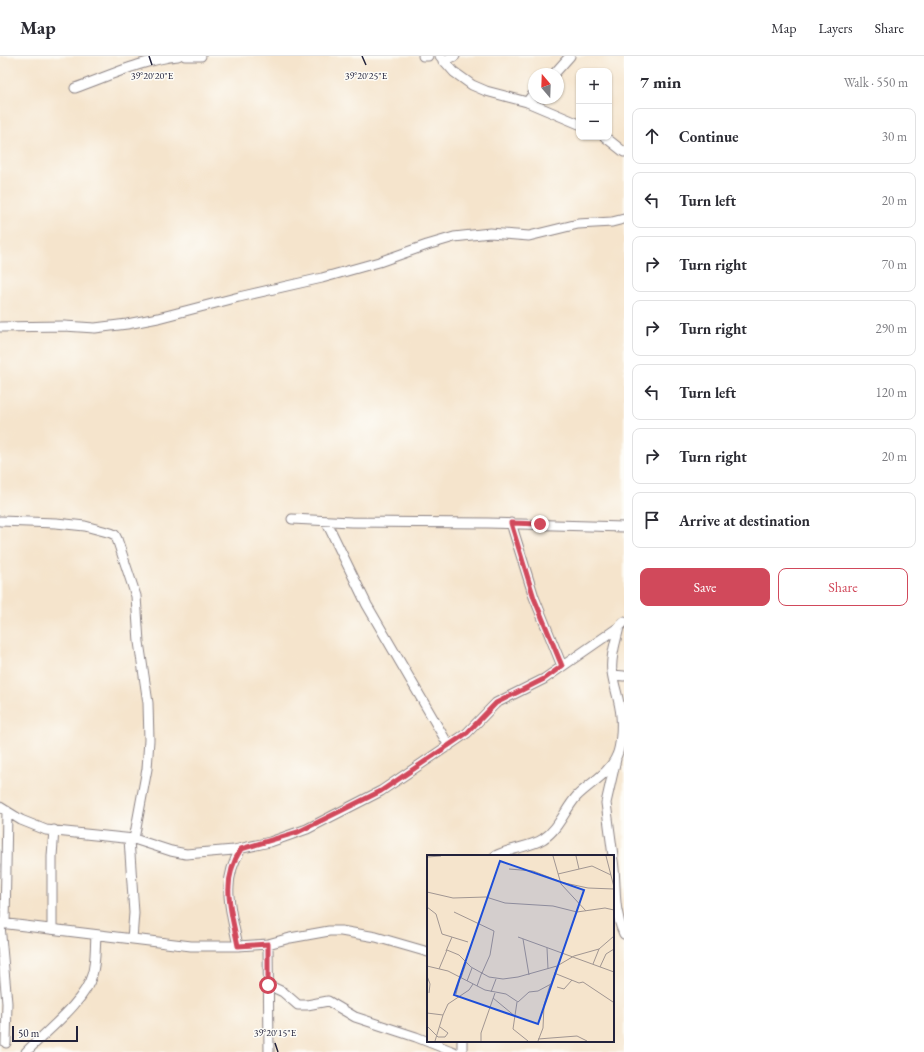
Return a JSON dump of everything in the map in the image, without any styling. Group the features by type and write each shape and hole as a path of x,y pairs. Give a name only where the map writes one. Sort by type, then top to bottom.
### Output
{"street":[{"path":"75,88 139,65 178,56"},
{"path":"185,56 201,56"},
{"path":"423,56 428,56"},
{"path":"442,58 455,56"},
{"path":"559,68 570,56"},
{"path":"442,58 460,77 472,85 486,91 526,102 576,123"},
{"path":"609,140 624,152"},
{"path":"0,327 64,326 95,328 127,324 158,318 239,297 322,278 384,260 454,237 490,233 529,236 578,224 612,222 624,219"},
{"path":"292,519 381,523 511,523 624,527"},
{"path":"0,521 56,522 85,526 112,533 118,539 136,596 138,642 148,703 149,740 147,769 131,839 134,912 132,939"},
{"path":"326,521 367,606 449,746"},
{"path":"511,523 534,598 562,666"},
{"path":"6,1043 7,1003 2,924 3,809 27,823 46,830 131,839 186,854 241,849 293,834 330,818 381,791 467,733 496,703 544,679 621,624"},
{"path":"612,855 606,802 617,756 621,716 612,663 621,624"},
{"path":"613,675 624,676"},
{"path":"497,855 510,849 537,842 546,837 576,797 599,778 617,756"},
{"path":"52,929 52,856 54,830"},
{"path":"238,946 231,910 229,885 232,866 241,849"},
{"path":"614,882 615,905 619,923 624,934"},
{"path":"2,924 191,946 238,946 268,944 290,938 329,931 341,931 376,937 427,952"},
{"path":"26,1052 63,1017 86,989 93,974 96,935"},
{"path":"268,944 269,1052"},
{"path":"268,985 283,992 298,1005 328,1001 355,1017 427,1042"},
{"path":"428,1042 454,1052"}],"route":[{"path":"268,985 268,944 238,946 231,910 229,885 229,878 236,857 241,849 270,842 298,832 330,818 381,791 416,769 467,733 496,703 539,682 562,666 534,598 511,523 540,524"}]}
